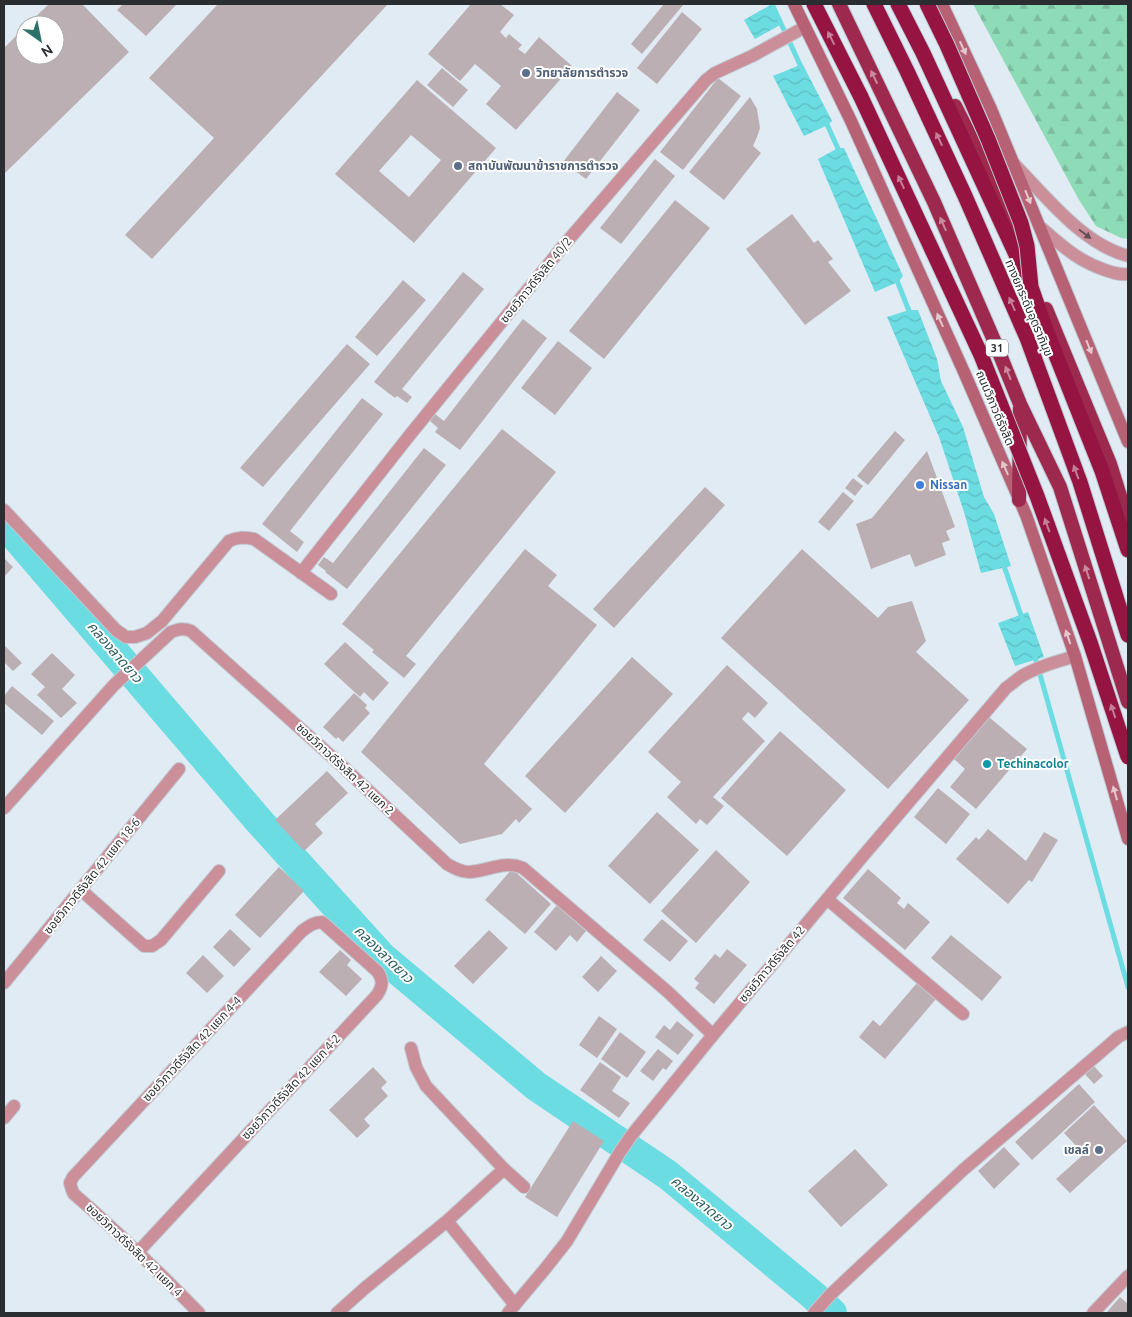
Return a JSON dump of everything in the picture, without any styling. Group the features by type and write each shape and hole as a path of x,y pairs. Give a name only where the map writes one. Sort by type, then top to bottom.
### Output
{"highway":[{"path":"814,4 861,97 981,355 1040,505 1090,642 1128,757"},
{"name":"ถนนวิภาวดีรังสิต","path":"839,4 934,202 1020,404 1060,487 1128,702"},
{"name":"ทางยกระดับอุตราภิมุข","path":"874,4 965,196 1027,338 1080,482 1128,635"},
{"path":"900,4 929,55 1001,196 1110,464 1128,521"},
{"name":"ทางยกระดับอุตราภิมุข","path":"900,4 1031,287 1102,471 1128,550"},
{"path":"927,4 988,139 1021,224 1031,287"},
{"path":"1019,500 1020,404"}],"main road":[{"name":"ถนนวิภาวดีรังสิต","path":"794,4 855,130 1026,515 1075,656 1128,840"},
{"path":"942,4 965,50 1014,163 1128,442"}],"street":[{"name":"ซอยวิภาวดีรังสิต 40/2","path":"301,573 409,436 564,246 706,80 726,67 758,53 805,27"},
{"path":"1014,163 1071,223 1088,236 1119,254 1128,256"},
{"path":"1040,227 1074,256 1089,265 1120,275 1128,274"},
{"path":"4,510 116,630 126,636 135,637 146,633 162,621 229,541 237,538 254,538 330,594"},
{"name":"ซอยวิภาวดีรังสิต 42 แยก 2","path":"4,808 132,666 171,632 178,629 186,629 191,631 340,764 447,864 458,870 469,872 508,864 514,864 523,868 668,992 713,1035"},
{"name":"ซอยวิภาวดีรังสิต 42","path":"511,1309 567,1241 631,1136 869,848 1006,688 1037,669 1075,656"},
{"name":"ซอยวิภาวดีรังสิต 42 แยก 18-6","path":"4,983 179,769"},
{"path":"80,890 144,946 152,946 161,940 219,871"},
{"path":"828,898 963,1014"},
{"name":"ซอยวิภาวดีรังสิต 42 แยก 4-4","path":"70,1186 73,1177 302,931 310,925 322,922"},
{"name":"ซอยวิภาวดีรังสิต 42 แยก 4-2","path":"138,1252 377,995 382,986 382,979 378,972 322,922"},
{"path":"814,1313 830,1295 963,1170 1118,1037 1128,1032"},
{"path":"411,1048 416,1067 426,1086 504,1169 524,1187"},
{"path":"4,1118 14,1106"},
{"path":"337,1313 447,1221 504,1169"},
{"name":"ซอยวิภาวดีรังสิต 42 แยก 4","path":"70,1186 74,1194 138,1252 199,1313"},
{"path":"447,1221 511,1309"},
{"path":"1093,1313 1128,1276"}],"green space":[{"path":"973,4 1128,4 1128,239 1121,238 1096,226 1079,200"}],"water":[{"path":"772,4 782,24 755,39 744,20"},
{"path":"803,65 832,121 828,125 804,136 773,76"},
{"path":"838,148 844,148 903,276 898,282 875,292 818,159"},
{"path":"909,310 918,310 937,359 941,381 963,427 984,497 994,514 1011,566 981,573 964,512 939,437 887,317"},
{"path":"1028,612 1044,657 1015,666 998,623"}],"building":[{"path":"49,4 82,4 129,52 4,174 4,48 15,37 15,65 65,65 65,15 37,15"},
{"path":"123,4 177,4 146,36 117,10"},
{"path":"218,4 388,4 152,259 125,235 214,138 149,78"},
{"name":"วิทยาลัยการตำรวจ","path":"471,4 500,4 514,15 500,32 506,38 509,34 522,45 518,49 525,54 539,37 572,66 516,130 486,104 501,86 475,64 460,81 428,54"},
{"path":"664,4 684,4 642,54 631,44"},
{"path":"682,12 702,29 657,84 637,68"},
{"path":"442,68 468,90 453,107 427,85"},
{"path":"718,78 741,96 683,170 660,152"},
{"name":"สถาบันพัฒนาข้าราชการตำรวจ","path":"417,80 496,148 414,243 335,174","holes":["411,135 441,160 409,197 379,171"]},
{"path":"617,92 640,110 586,179 563,162"},
{"path":"750,97 757,109 760,128 753,146 761,153 724,200 689,172"},
{"path":"655,159 675,176 621,244 600,228"},
{"path":"675,200 710,228 604,359 569,331"},
{"path":"792,214 814,243 818,240 833,259 828,262 851,291 805,325 746,249"},
{"path":"463,272 484,289 402,389 412,397 407,403 397,396 395,398 374,382"},
{"path":"403,280 426,300 377,356 355,337"},
{"path":"523,319 547,338 460,450 435,432 438,428 430,421 435,414 444,421"},
{"path":"558,341 592,368 555,415 521,388"},
{"path":"347,344 370,364 263,487 240,468"},
{"path":"362,398 383,414 290,531 304,542 297,552 262,524"},
{"path":"502,429 556,472 406,656 416,664 404,678 342,624"},
{"path":"895,431 905,440 868,485 857,476"},
{"path":"424,448 446,465 347,589 318,565 324,557 333,563"},
{"name":"Nissan","path":"927,451 955,527 946,531 950,540 942,543 946,555 915,567 910,554 871,569 856,524 872,518"},
{"path":"853,478 863,486 855,496 845,488"},
{"path":"705,487 725,505 614,628 593,609"},
{"path":"843,492 854,501 829,531 818,522"},
{"path":"525,549 557,575 548,586 597,625 484,764 532,809 519,823 516,819 502,834 460,844 361,752"},
{"path":"802,549 878,618 888,607 912,601 926,641 916,652 969,700 888,789 721,638"},
{"path":"4,558 13,567 4,577"},
{"path":"345,642 389,683 373,701 364,692 360,697 324,664"},
{"path":"4,645 22,663 13,671 4,662"},
{"path":"52,653 75,675 62,689 77,703 61,718 37,695 45,687 31,674"},
{"path":"632,657 673,694 565,813 525,776"},
{"path":"727,665 768,703 755,718 748,712 742,719 765,741 713,797 724,806 707,825 700,819 696,824 667,797 681,782 648,752"},
{"path":"12,686 54,721 42,735 4,703 4,696"},
{"path":"354,693 367,705 365,708 370,713 343,742 338,737 336,739 323,727"},
{"name":"Techinacolor","path":"989,717 1027,749 976,809 950,787 965,769 954,759"},
{"path":"780,731 846,790 787,856 721,798"},
{"path":"327,771 348,793 315,824 323,833 304,851 275,820"},
{"path":"938,788 970,814 946,844 914,817"},
{"path":"657,812 699,850 650,904 608,866"},
{"path":"988,829 1026,861 1044,832 1058,840 1032,882 1029,880 1008,904 956,859 976,837 979,840"},
{"path":"716,850 750,882 696,943 661,911"},
{"path":"279,867 304,891 260,938 235,915"},
{"path":"512,869 551,904 525,934 485,900"},
{"path":"868,869 901,898 897,903 904,909 908,903 930,922 905,950 843,898"},
{"path":"557,905 586,931 577,942 570,935 556,951 534,932"},
{"path":"662,919 688,941 670,962 643,940"},
{"path":"230,929 251,949 234,967 213,947"},
{"path":"489,930 508,948 473,984 454,966"},
{"path":"951,935 1002,977 982,1001 931,958"},
{"path":"727,949 747,965 714,1004 695,988 699,983 694,979 715,954 720,958"},
{"path":"340,950 351,960 347,965 362,979 346,996 319,972"},
{"path":"203,955 224,976 207,993 186,973"},
{"path":"601,956 617,971 598,992 582,977"},
{"path":"917,983 936,999 885,1059 859,1037 873,1020 880,1026"},
{"path":"599,1016 617,1029 597,1058 579,1045"},
{"path":"677,1021 694,1035 678,1055 655,1037 664,1025 670,1030"},
{"path":"620,1032 646,1052 627,1078 601,1059"},
{"path":"658,1049 673,1061 666,1070 663,1068 653,1081 640,1071"},
{"path":"600,1062 621,1077 612,1091 630,1103 619,1118 580,1090"},
{"path":"1092,1064 1103,1076 1094,1084 1083,1072"},
{"path":"373,1067 387,1082 381,1088 388,1096 364,1119 370,1126 357,1138 329,1110"},
{"path":"1079,1084 1095,1102 1032,1160 1015,1142"},
{"name":"เชลล์","path":"1094,1105 1127,1141 1070,1193 1056,1179 1084,1154 1064,1133"},
{"path":"573,1121 604,1141 557,1217 525,1197"},
{"path":"1004,1147 1020,1164 994,1189 978,1171"},
{"path":"855,1149 888,1185 841,1227 808,1191"},
{"path":"1120,1297 1128,1304 1128,1313 1106,1313"}],"waterway":[{"path":"772,4 802,69"},
{"path":"825,120 840,153"},
{"path":"896,278 911,316"},
{"name":"คลองลาดยาว","path":"4,523 259,821 382,957 536,1086 668,1175 832,1313"},
{"path":"1003,563 1023,621"},
{"path":"1034,653 1128,987"}],"place":[{"name":"วิทยาลัยการตำรวจ","path":"526,73"},
{"name":"สถาบันพัฒนาข้าราชการตำรวจ","path":"458,166"},
{"name":"Nissan","path":"920,485"},
{"name":"Techinacolor","path":"987,764"},
{"name":"เชลล์","path":"1099,1150"}]}
